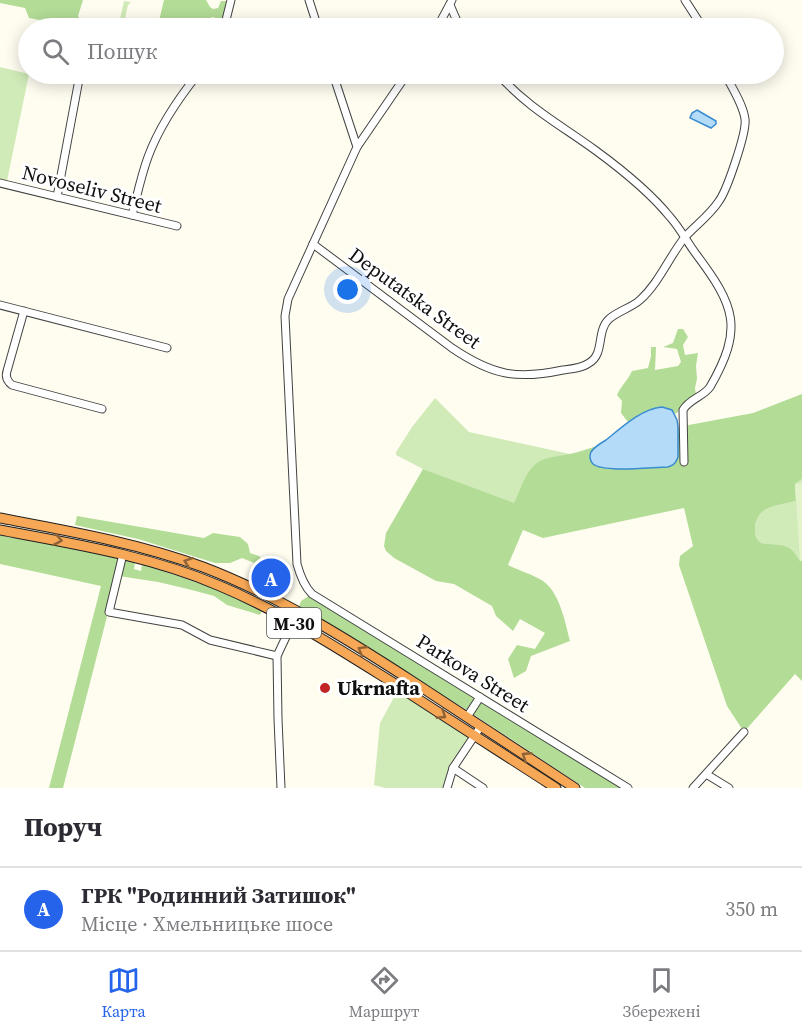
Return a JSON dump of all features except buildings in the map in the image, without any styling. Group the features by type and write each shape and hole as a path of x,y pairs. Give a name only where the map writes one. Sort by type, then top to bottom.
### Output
{"highway":[{"name":"М-30","path":"0,518 101,537 164,554 224,576 299,612 369,653 575,788"},
{"name":"М-30","path":"0,530 123,554 220,585 293,622 362,663 556,788"},
{"path":"293,622 299,612"}],"street":[{"path":"226,18 231,0"},
{"path":"309,0 315,18"},
{"path":"685,0 697,18"},
{"path":"442,18 451,2"},
{"path":"451,2 457,18"},
{"path":"57,197 78,84"},
{"path":"132,215 152,146 189,84"},
{"path":"336,84 357,147"},
{"path":"313,244 357,147 400,84"},
{"path":"507,84 532,107 624,172 658,204 671,218 722,292 729,308 731,330 729,346 710,387 685,405 682,410 684,462"},
{"path":"685,238 721,198 741,142 745,126 744,116 730,84"},
{"name":"Novoseliv Street","path":"0,183 177,226"},
{"name":"Deputatska Street","path":"313,244 465,357 507,374 531,376 583,366 594,360 606,322 645,295 685,238"},
{"name":"Parkova Street","path":"313,244 288,299 285,316 297,564 307,589 628,788"},
{"path":"0,305 167,348"},
{"path":"24,311 7,371 8,382 102,409"},
{"path":"123,554 109,612 182,625 210,640 277,656"},
{"path":"281,788 277,656 293,622"},
{"path":"467,717 480,697"},
{"path":"447,788 453,768 481,726"},
{"path":"693,788 744,732"},
{"path":"453,768 483,788"},
{"path":"706,774 729,788"}],"green space":[{"path":"0,0 83,0 79,18 29,18 25,8 0,3"},
{"path":"164,0 206,0 213,9 218,8 221,1 228,1 224,18 160,18"},
{"path":"124,1 131,2 125,18 120,18"},
{"path":"0,67 18,71 18,84 27,84 7,181 0,179"},
{"path":"678,329 683,329 688,337 683,345 685,355 698,353 696,395 685,402 675,414 672,410 656,408 628,422 621,413 622,401 617,395 632,371 648,368 651,347 656,347 655,370 678,366 681,362 677,349 663,347 673,343"},
{"path":"802,394 802,479 795,484 796,501 763,511 756,522 755,530 760,542 788,547 802,561 802,681 795,674 744,732 727,706 679,565 680,556 693,546 684,508 543,538 523,530 508,565 549,586 558,600 570,641 531,656 526,671 514,678 508,659 517,645 535,649 545,633 520,619 513,631 496,616 492,606 454,584 436,581 394,558 384,546 386,533 423,469 514,503 532,467 546,459 577,453 597,446 592,450 602,468 668,467 678,457 678,427 753,413"},
{"path":"435,398 469,432 570,454 597,446 594,451 514,504 423,469 396,455 412,427"},
{"path":"802,479 802,561 800,561 788,547 760,542 755,530 756,522 763,511 796,501 795,484"},
{"path":"802,483 802,561 800,561 795,484"},
{"path":"77,516 204,538 213,533 240,537 248,544 250,553 259,556 265,563 264,567 242,558 230,563 215,563 138,539 75,525"},
{"path":"0,535 122,558 63,788 49,788 101,586 0,564"},
{"path":"124,559 135,562 134,569 141,571 142,564 219,590 262,611 260,615 227,605 214,596 158,582 119,576"},
{"path":"312,594 628,788 585,788 470,712 299,607 301,601"},
{"path":"398,690 473,738 454,768 447,788 385,788 374,785 380,723"}],"water":[{"path":"697,110 716,121 716,124 711,128 690,118"},
{"path":"662,407 672,410 677,420 678,457 673,465 618,469 599,467 592,463 590,454 592,450 639,415"}],"place":[{"name":"ГРК \"Родинний Затишок\"","path":"271,578"},
{"name":"Ukrnafta","path":"325,688"}]}
